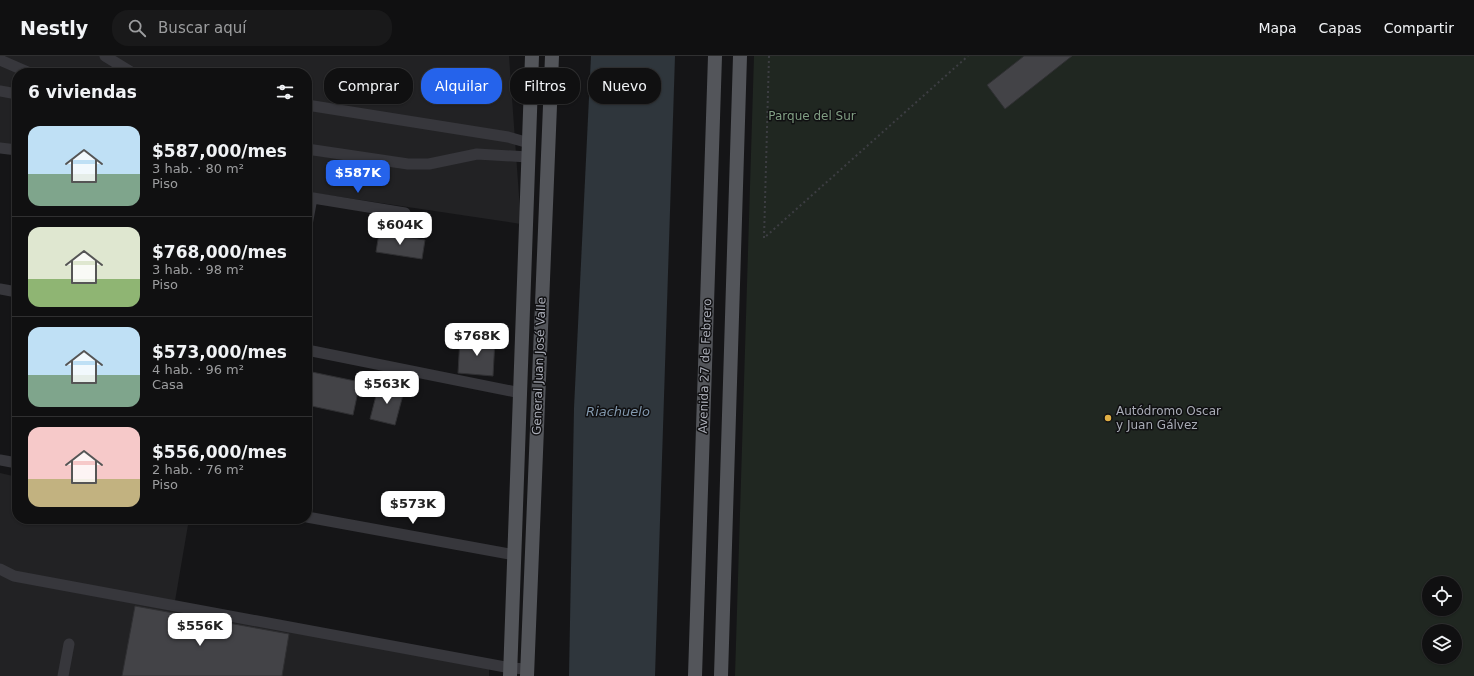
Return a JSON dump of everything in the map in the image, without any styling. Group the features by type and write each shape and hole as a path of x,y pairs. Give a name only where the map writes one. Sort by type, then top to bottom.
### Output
{"main road":[{"name":"General Juan José Valle","path":"511,672 532,56"},
{"name":"General Juan José Valle","path":"527,672 552,56"},
{"name":"Avenida 27 de Febrero","path":"695,676 715,56"},
{"path":"721,676 740,56"}],"street":[{"path":"105,56 124,68"},
{"path":"0,60 18,68"},
{"path":"0,91 12,93"},
{"path":"312,106 508,137 529,143"},
{"path":"0,148 12,149"},
{"path":"312,150 408,164 429,164 477,154 528,157"},
{"path":"312,198 405,213"},
{"path":"0,289 12,291"},
{"path":"312,351 521,393"},
{"path":"0,460 12,462"},
{"path":"312,518 515,555"},
{"path":"0,569 14,576 511,672 527,672"},
{"path":"63,676 69,644"}],"path":[{"path":"769,56 764,238 968,56"}],"shaded area":[{"path":"0,56 509,56 510,104 512,104 521,224 312,193 312,68 12,68 12,146 0,145"},
{"path":"0,473 12,476 12,524 188,524 175,601 489,663 489,676 0,676"}],"green space":[{"name":"Autódromo Oscar y Juan Gálvez","path":"754,56 1474,56 1474,676 735,676"}],"water":[{"name":"Riachuelo","path":"591,56 675,56 655,676 569,676 574,408 589,104 661,104 661,68 590,68"}],"building":[{"path":"1024,56 1072,56 1005,109 987,85"},
{"path":"379,233 425,240 422,259 376,252"},
{"path":"460,338 495,339 493,376 458,373"},
{"path":"312,372 360,382 353,415 312,406"},
{"path":"379,384 404,391 395,425 370,419"},
{"path":"135,606 289,634 282,676 122,676"}],"place":[{"name":"Autódromo Oscar y Juan Gálvez","path":"1108,418"}],"park label":[{"name":"Parque del Sur","path":"812,116"}]}
